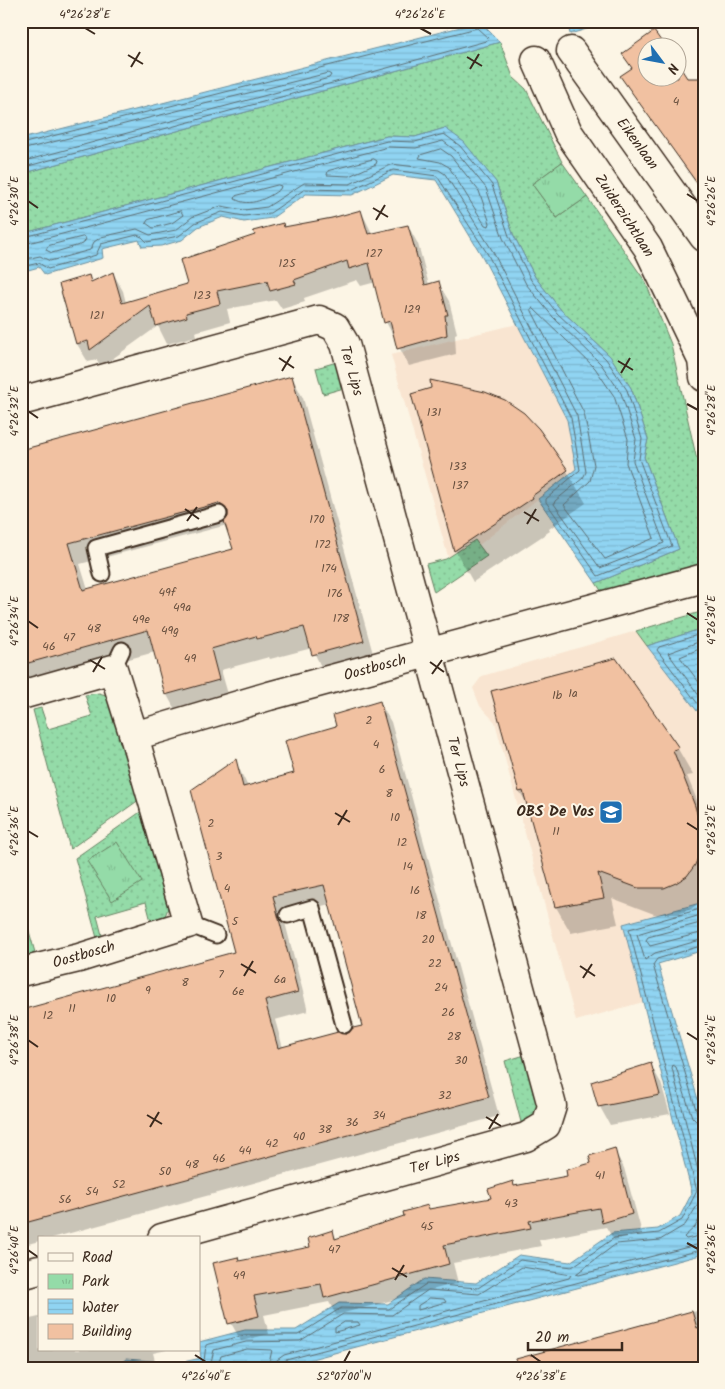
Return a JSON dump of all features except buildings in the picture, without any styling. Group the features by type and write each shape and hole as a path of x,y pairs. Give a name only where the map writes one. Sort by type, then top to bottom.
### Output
{"street":[{"name":"Eikenlaan","path":"571,51 704,237"},
{"name":"Zuiderzichtlaan","path":"536,60 568,132 648,248 703,366"},
{"name":"Ter Lips","path":"21,401 319,320 335,327 345,344 552,1106 546,1125 526,1137 169,1236"},
{"name":"Oostbosch","path":"134,736 269,696 704,578"},
{"path":"21,696 118,660 134,736 188,924"},
{"name":"Oostbosch","path":"21,972 79,958 188,924"},
{"path":"21,1275 38,1270"}],"lane":[{"path":"102,574 96,548 219,514"},
{"path":"288,915 312,908 344,1024"},
{"path":"188,924 216,934"}],"shaded area":[{"path":"517,324 567,421 576,469 451,567 391,355"},
{"name":"OBS De Vos","path":"636,631 697,711 704,708 704,902 623,924 643,1002 576,1021 495,722 480,706 473,688 482,676"}],"green space":[{"path":"500,42 513,77 526,89 562,162 532,184 557,218 587,197 645,281 671,344 696,456 704,471 704,564 602,592 596,583 679,549 644,457 648,439 631,388 610,356 561,310 535,277 513,234 496,182 445,128 415,137 387,136 21,234 21,174"},
{"path":"562,162 587,197 557,218 532,184"},
{"path":"337,362 344,388 323,394 316,368"},
{"path":"475,540 487,556 434,592 426,564 446,559"},
{"path":"704,611 704,628 647,646 636,631"},
{"path":"99,693 109,696 143,797 70,849 33,710 41,708 48,729 92,716 85,695"},
{"path":"146,808 170,903 165,916 152,925 146,902 97,916 103,939 97,938 75,858"},
{"path":"117,842 142,882 112,901 87,861"},
{"path":"21,903 36,956 21,960"},
{"path":"525,1055 535,1084 537,1103 535,1112 530,1120 522,1126 505,1061"}],"water":[{"path":"567,21 613,21 570,34"},
{"path":"480,22 500,42 21,174 21,139"},
{"path":"445,128 464,142 496,182 513,234 535,277 561,310 610,356 631,388 648,439 644,457 679,549 596,583 538,499 576,469 567,420 482,256 436,180 393,175 352,195 306,194 272,218 244,222 223,217 198,227 182,240 161,246 142,247 139,240 102,249 103,258 45,275 39,267 21,272 21,234 387,136 415,137"},
{"path":"704,628 704,708 697,711 647,646"},
{"path":"704,902 704,950 658,964 704,1120 704,1254 278,1368 114,1368 126,1359 179,1363 201,1358 200,1342 245,1330 296,1330 339,1303 388,1304 424,1279 476,1283 519,1255 570,1262 612,1233 658,1229 680,1216 692,1193 623,924"}],"place":[{"name":"OBS De Vos","path":"611,812"}]}
